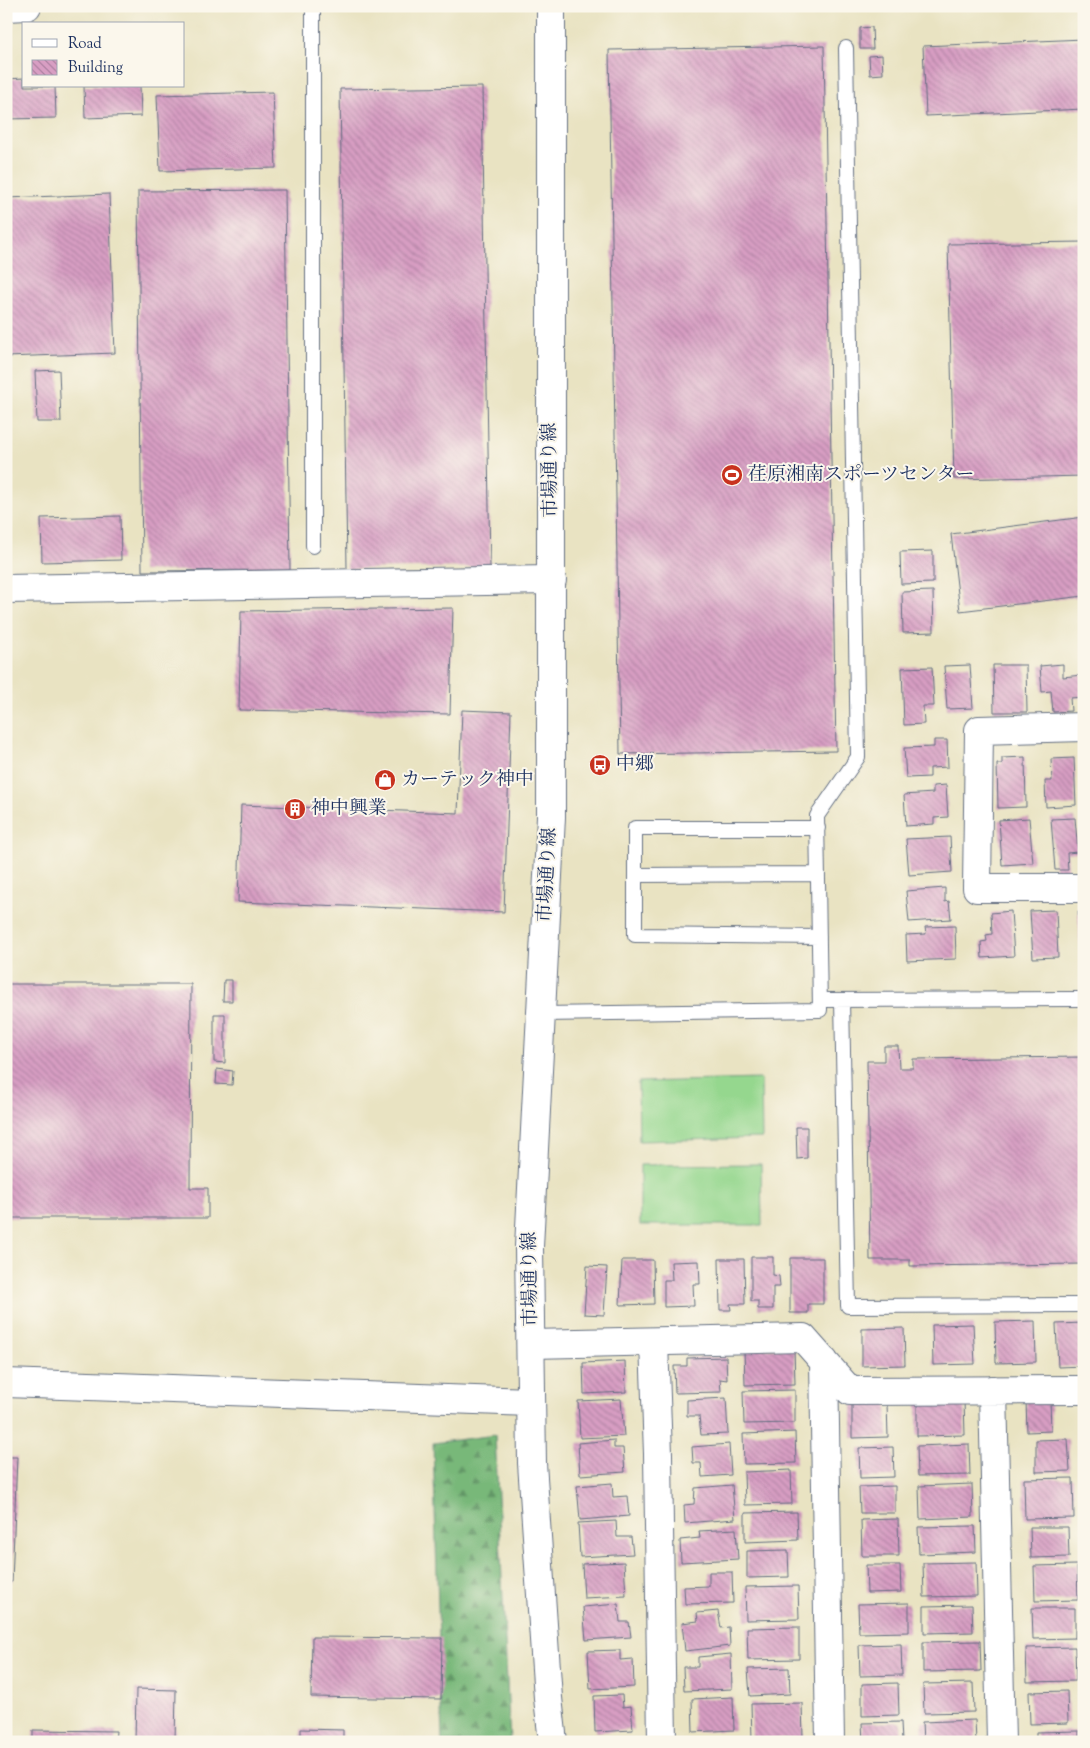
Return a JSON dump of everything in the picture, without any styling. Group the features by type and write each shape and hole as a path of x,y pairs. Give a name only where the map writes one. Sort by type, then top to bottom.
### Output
{"street":[{"path":"6,8 27,6"},
{"name":"市場通り線","path":"551,6 551,817 529,1247 532,1344 532,1463 547,1688 554,1742"},
{"path":"6,589 552,580"},
{"path":"1084,727 979,730 977,888 1084,888"},
{"path":"532,1344 803,1338 850,1391 1084,1390"},
{"path":"654,1342 658,1464 662,1742"},
{"path":"824,1361 830,1742"},
{"path":"6,1383 531,1402"},
{"path":"992,1390 1002,1742"}],"lane":[{"path":"313,6 313,546"},
{"path":"542,1014 820,1010 817,816 858,757 846,48"},
{"path":"818,828 635,828 635,935 819,937"},
{"path":"635,875 818,874"},
{"path":"820,1000 1084,999"},
{"path":"842,1000 848,1306 1084,1305"}],"green space":[{"path":"761,1079 762,1138 639,1141 638,1082"},
{"path":"761,1164 762,1225 640,1225 640,1165"},
{"path":"495,1435 510,1742 442,1742 433,1443"}],"building":[{"path":"872,27 873,49 860,49 860,28"},
{"path":"1084,39 1084,109 926,116 923,46"},
{"path":"824,46 836,751 620,754 609,50"},
{"path":"882,55 883,74 870,75 869,56"},
{"path":"22,78 22,88 55,88 56,118 6,119 6,79"},
{"path":"482,87 490,567 347,569 340,89"},
{"path":"84,88 140,88 141,116 85,118"},
{"path":"273,92 276,168 160,171 157,95"},
{"path":"285,190 290,570 142,571 138,191"},
{"path":"109,194 115,353 6,357 6,198"},
{"path":"1084,242 1084,476 954,479 948,244"},
{"path":"59,370 61,422 37,422 35,371"},
{"path":"120,516 121,560 42,562 41,518"},
{"path":"1084,517 1084,596 960,611 951,534"},
{"path":"933,551 933,583 901,584 900,552"},
{"path":"933,591 934,632 903,633 902,592"},
{"path":"453,608 450,714 239,710 241,611"},
{"path":"1063,664 1063,677 1082,675 1084,697 1070,698 1071,711 1053,712 1051,691 1042,692 1040,666"},
{"path":"970,665 973,708 947,709 944,666"},
{"path":"993,665 1026,665 1027,712 994,712"},
{"path":"932,667 934,706 923,706 924,724 904,725 902,668"},
{"name":"神中興業","path":"462,710 511,712 504,912 238,902 241,805 458,813"},
{"path":"934,740 947,740 948,767 930,768 930,777 906,778 904,748 934,747"},
{"path":"1025,757 1026,807 998,808 997,764 1002,764 1002,758"},
{"path":"1074,758 1076,805 1046,807 1045,781 1052,781 1051,759"},
{"path":"946,785 948,817 934,818 934,824 906,826 904,795 933,793 933,786"},
{"path":"1029,818 1033,863 1002,865 999,820"},
{"path":"1075,818 1078,852 1067,853 1068,870 1055,870 1051,819"},
{"path":"950,837 952,872 909,875 906,839"},
{"path":"945,888 945,902 949,901 951,919 909,922 906,891"},
{"path":"1056,910 1058,957 1033,958 1030,911"},
{"path":"1011,911 1014,956 982,958 981,942 987,941 986,935 992,934 991,913"},
{"path":"1084,911 1084,958 1081,958 1078,912"},
{"path":"955,926 956,959 907,961 906,935 926,934 925,927"},
{"path":"224,980 232,980 232,1001 223,1001"},
{"path":"6,984 191,984 190,1188 208,1188 208,1218 6,1218"},
{"path":"214,1014 225,1014 225,1063 214,1062"},
{"path":"884,1046 898,1046 899,1068 913,1068 913,1059 1084,1057 1084,1264 910,1266 910,1260 870,1260 867,1061 884,1061"},
{"path":"217,1069 233,1071 232,1085 216,1084"},
{"path":"796,1127 807,1127 807,1158 797,1159"},
{"path":"751,1257 773,1257 773,1275 779,1276 780,1287 773,1287 773,1309 758,1309 758,1301 751,1301"},
{"path":"790,1258 823,1258 823,1304 808,1304 808,1313 790,1313"},
{"path":"719,1259 744,1259 745,1304 730,1304 731,1310 720,1310"},
{"path":"622,1260 653,1260 654,1304 620,1305"},
{"path":"699,1261 700,1284 693,1284 694,1306 664,1307 664,1280 672,1280 671,1262"},
{"path":"587,1266 607,1267 604,1315 584,1314"},
{"path":"1035,1321 1036,1362 996,1363 995,1322"},
{"path":"1084,1323 1084,1366 1058,1367 1056,1324"},
{"path":"973,1324 975,1364 933,1365 932,1325"},
{"path":"904,1328 905,1365 862,1366 862,1329"},
{"path":"794,1348 795,1384 745,1385 744,1349"},
{"path":"726,1357 727,1380 720,1379 721,1392 675,1393 674,1366 687,1366 687,1358"},
{"path":"625,1361 626,1392 584,1394 583,1363"},
{"path":"795,1390 795,1423 744,1424 743,1391"},
{"path":"726,1398 728,1434 701,1435 699,1416 687,1416 687,1400"},
{"path":"621,1399 624,1436 580,1438 578,1401"},
{"path":"917,1400 964,1400 965,1435 917,1436"},
{"path":"1050,1400 1051,1431 1027,1432 1026,1401"},
{"path":"887,1403 888,1437 852,1438 852,1404"},
{"path":"795,1432 796,1463 744,1464 743,1434"},
{"path":"1068,1439 1070,1471 1036,1472 1036,1440"},
{"path":"614,1440 614,1448 623,1448 625,1472 580,1475 578,1443"},
{"path":"729,1444 731,1475 702,1477 701,1463 693,1463 692,1447"},
{"path":"969,1444 970,1475 918,1476 917,1446"},
{"path":"893,1447 894,1477 860,1478 859,1448"},
{"path":"6,1457 17,1457 12,1582 6,1582"},
{"path":"791,1470 792,1504 745,1505 744,1472"},
{"path":"1073,1478 1074,1518 1025,1519 1024,1479"},
{"path":"612,1483 613,1497 627,1496 629,1516 580,1520 577,1486"},
{"path":"972,1484 973,1517 920,1519 919,1486"},
{"path":"732,1485 735,1519 685,1523 684,1505 694,1504 695,1488"},
{"path":"895,1486 895,1513 860,1513 859,1487"},
{"path":"797,1512 798,1540 745,1542 745,1513"},
{"path":"898,1519 899,1556 862,1556 861,1520"},
{"path":"616,1521 617,1537 631,1537 633,1554 580,1557 578,1523"},
{"path":"975,1526 976,1552 919,1554 918,1527"},
{"path":"1030,1527 1068,1527 1069,1557 1031,1558"},
{"path":"736,1529 738,1559 681,1562 680,1540 700,1538 699,1531"},
{"path":"788,1550 789,1577 747,1578 747,1551"},
{"path":"624,1562 626,1596 584,1598 582,1564"},
{"path":"976,1562 977,1596 924,1597 923,1563"},
{"path":"866,1565 900,1565 901,1592 867,1593"},
{"path":"1077,1565 1078,1600 1035,1601 1034,1566"},
{"path":"709,1572 732,1572 733,1603 685,1604 684,1587 709,1586"},
{"path":"798,1586 799,1619 746,1620 745,1587"},
{"path":"909,1603 909,1632 859,1633 858,1604"},
{"path":"618,1604 620,1622 629,1622 631,1637 586,1640 583,1607"},
{"path":"972,1605 973,1632 924,1633 924,1606"},
{"path":"1032,1608 1075,1608 1075,1638 1033,1639"},
{"path":"718,1611 721,1628 729,1627 730,1646 685,1651 682,1623 698,1621 697,1613"},
{"path":"799,1627 799,1659 748,1660 747,1628"},
{"path":"312,1637 442,1638 441,1699 311,1697"},
{"path":"980,1641 981,1671 923,1672 923,1642"},
{"path":"901,1644 902,1675 860,1676 859,1645"},
{"path":"1075,1647 1076,1681 1027,1682 1026,1648"},
{"path":"620,1650 620,1660 633,1659 634,1687 590,1689 588,1651"},
{"path":"731,1654 732,1689 684,1691 683,1667 698,1667 698,1657"},
{"path":"789,1668 790,1694 750,1696 748,1669"},
{"path":"898,1683 899,1715 862,1716 862,1684"},
{"path":"973,1683 974,1712 924,1713 923,1684"},
{"path":"136,1689 176,1690 175,1742 135,1742"},
{"path":"1067,1691 1068,1723 1030,1724 1029,1692"},
{"path":"622,1695 623,1707 631,1706 633,1730 595,1732 594,1696"},
{"path":"733,1697 734,1730 693,1732 692,1699"},
{"path":"802,1703 803,1738 752,1739 751,1704"},
{"path":"975,1720 976,1742 923,1742 922,1722"},
{"path":"901,1722 902,1742 863,1742 862,1723"},
{"path":"301,1729 343,1730 343,1742 301,1742"},
{"path":"33,1730 116,1731 115,1742 33,1742"},
{"path":"1079,1731 1079,1742 1036,1742 1036,1732"}],"place":[{"name":"荏原湘南スポーツセンター","path":"732,475"},
{"name":"中郷","path":"600,765"},
{"name":"カーテック神中","path":"385,780"},
{"name":"神中興業","path":"295,809"}]}
